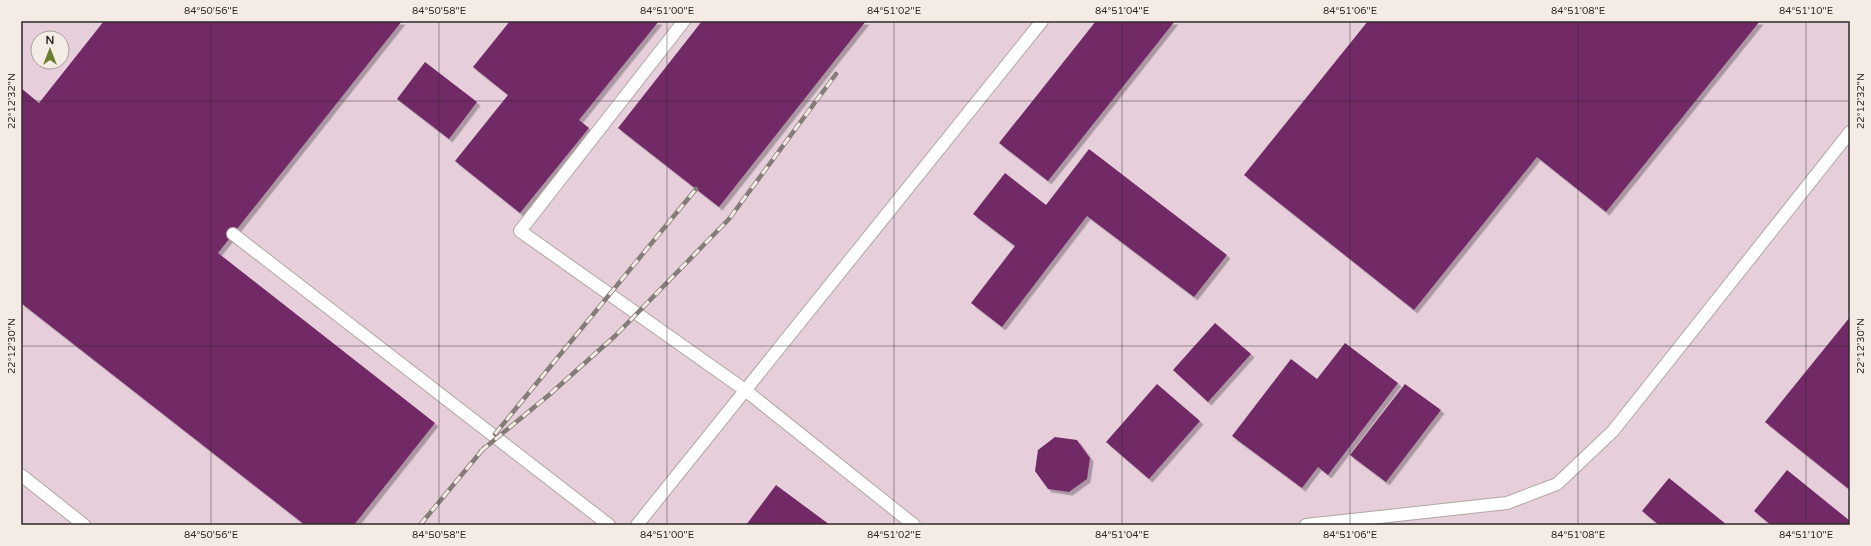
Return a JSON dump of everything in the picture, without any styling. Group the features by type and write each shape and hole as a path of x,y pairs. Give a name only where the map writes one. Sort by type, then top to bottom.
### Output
{"lane":[{"path":"684,21 520,231 744,390 914,525"},
{"path":"637,525 1042,21"},
{"path":"1306,525 1507,503 1557,484 1613,431 1850,132"},
{"path":"233,234 609,525"},
{"path":"21,475 84,525"}],"shaded area":[{"path":"21,21 1850,21 1850,525 21,525"}],"building":[{"path":"104,21 402,21 218,253 435,423 354,525 305,525 21,303 21,88 39,103 65,70 70,70 70,64"},
{"path":"510,21 659,21 579,120 589,128 520,213 455,161 508,95 473,67"},
{"path":"702,21 866,21 719,207 618,128"},
{"path":"1096,21 1175,21 1048,181 999,143"},
{"path":"1368,21 1760,21 1606,212 1537,157 1414,310 1244,175"},
{"path":"425,62 477,102 449,139 397,99"},
{"path":"1089,149 1227,255 1194,297 1087,216 1002,327 971,303 1015,246 973,214 1005,173 1046,205"},
{"path":"1850,317 1850,490 1765,422"},
{"path":"1215,323 1251,354 1208,402 1173,370"},
{"path":"1345,343 1398,383 1328,475 1318,467 1302,488 1232,436 1291,359 1317,379"},
{"path":"1157,384 1200,421 1149,479 1106,442"},
{"path":"1405,384 1441,410 1386,482 1350,455"},
{"path":"1055,437 1077,440 1090,458 1087,479 1069,492 1048,489 1035,471 1038,450"},
{"path":"1787,470 1850,521 1850,525 1771,525 1754,511"},
{"path":"1669,478 1727,525 1659,525 1642,511"},
{"path":"776,485 830,525 746,525"}],"railway":[{"path":"481,451 549,395 615,336 729,219 836,74"},
{"path":"495,434 696,189"},
{"path":"420,525 484,448"}]}
